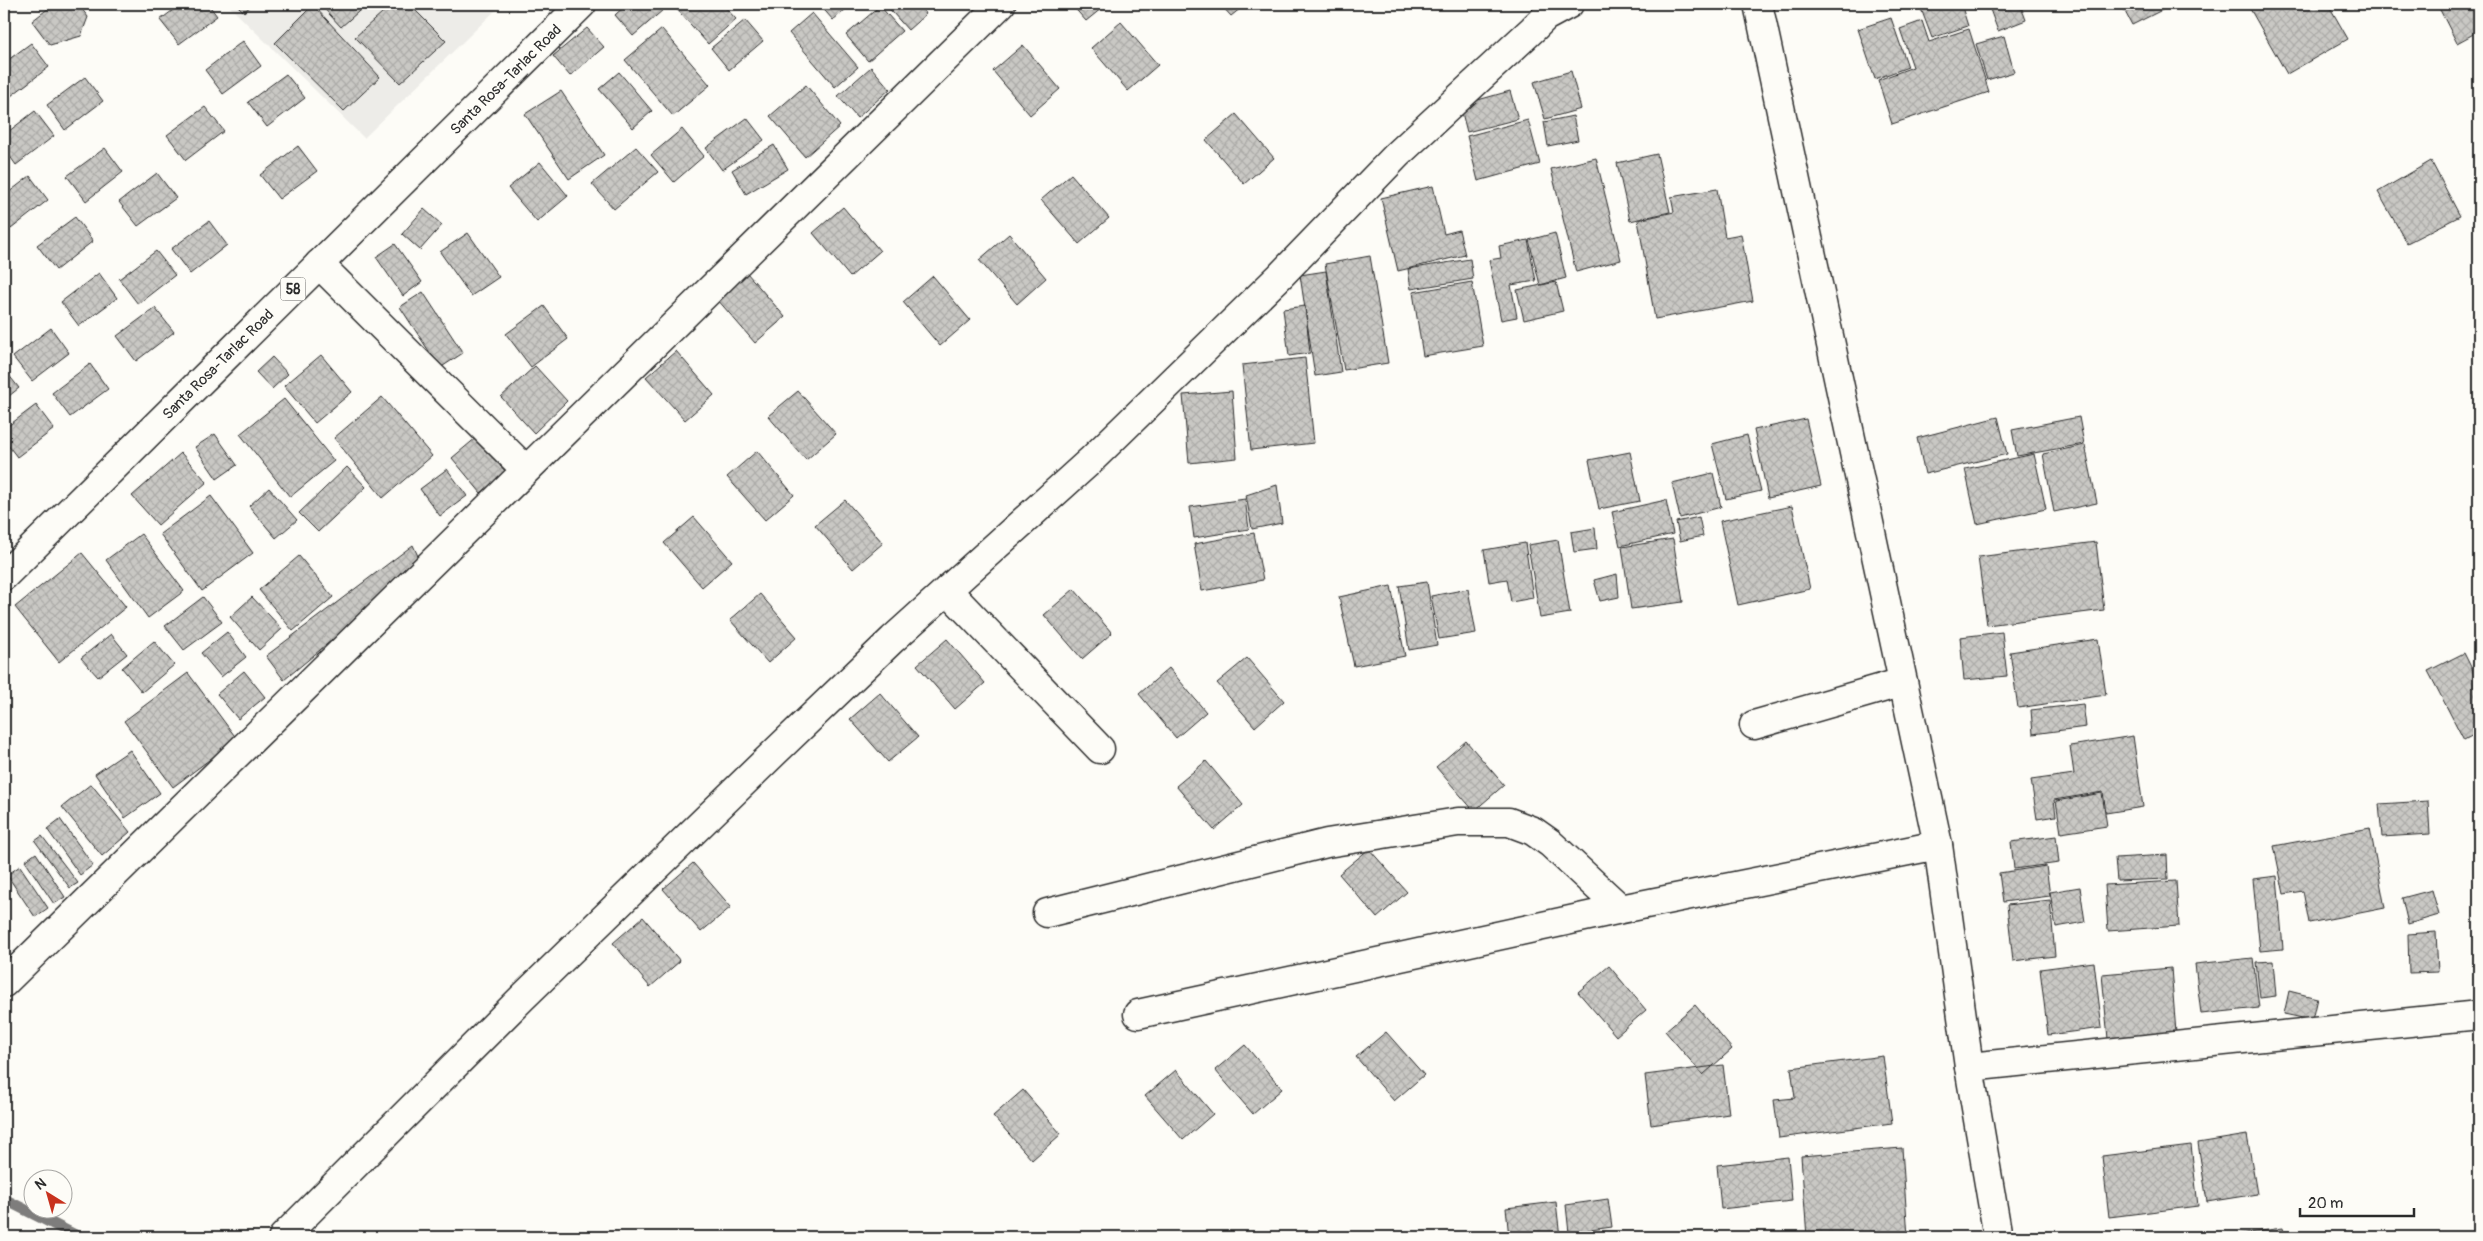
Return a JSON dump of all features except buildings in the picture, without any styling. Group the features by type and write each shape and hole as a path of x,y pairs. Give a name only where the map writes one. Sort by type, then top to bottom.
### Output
{"main road":[{"name":"Santa Rosa-Tarlac Road","path":"4,576 582,4"},
{"path":"4,983 1001,4"},
{"path":"283,1237 523,997 893,638 1090,461 1280,276 1404,148 1532,29 1545,18 1569,4"},
{"path":"1758,4 1938,845 1969,1067 1998,1237"},
{"path":"319,264 526,470"},
{"path":"948,590 1100,749"},
{"path":"1754,725 1903,682"},
{"path":"1047,913 1327,843 1467,822 1509,822 1533,831 1550,843 1621,909"},
{"path":"1138,1014 1621,909 1938,845"},
{"path":"1969,1067 2479,1015"}],"shaded area":[{"path":"227,4 502,4 364,138"}],"waterway":[{"path":"4,1199 79,1237"}]}
